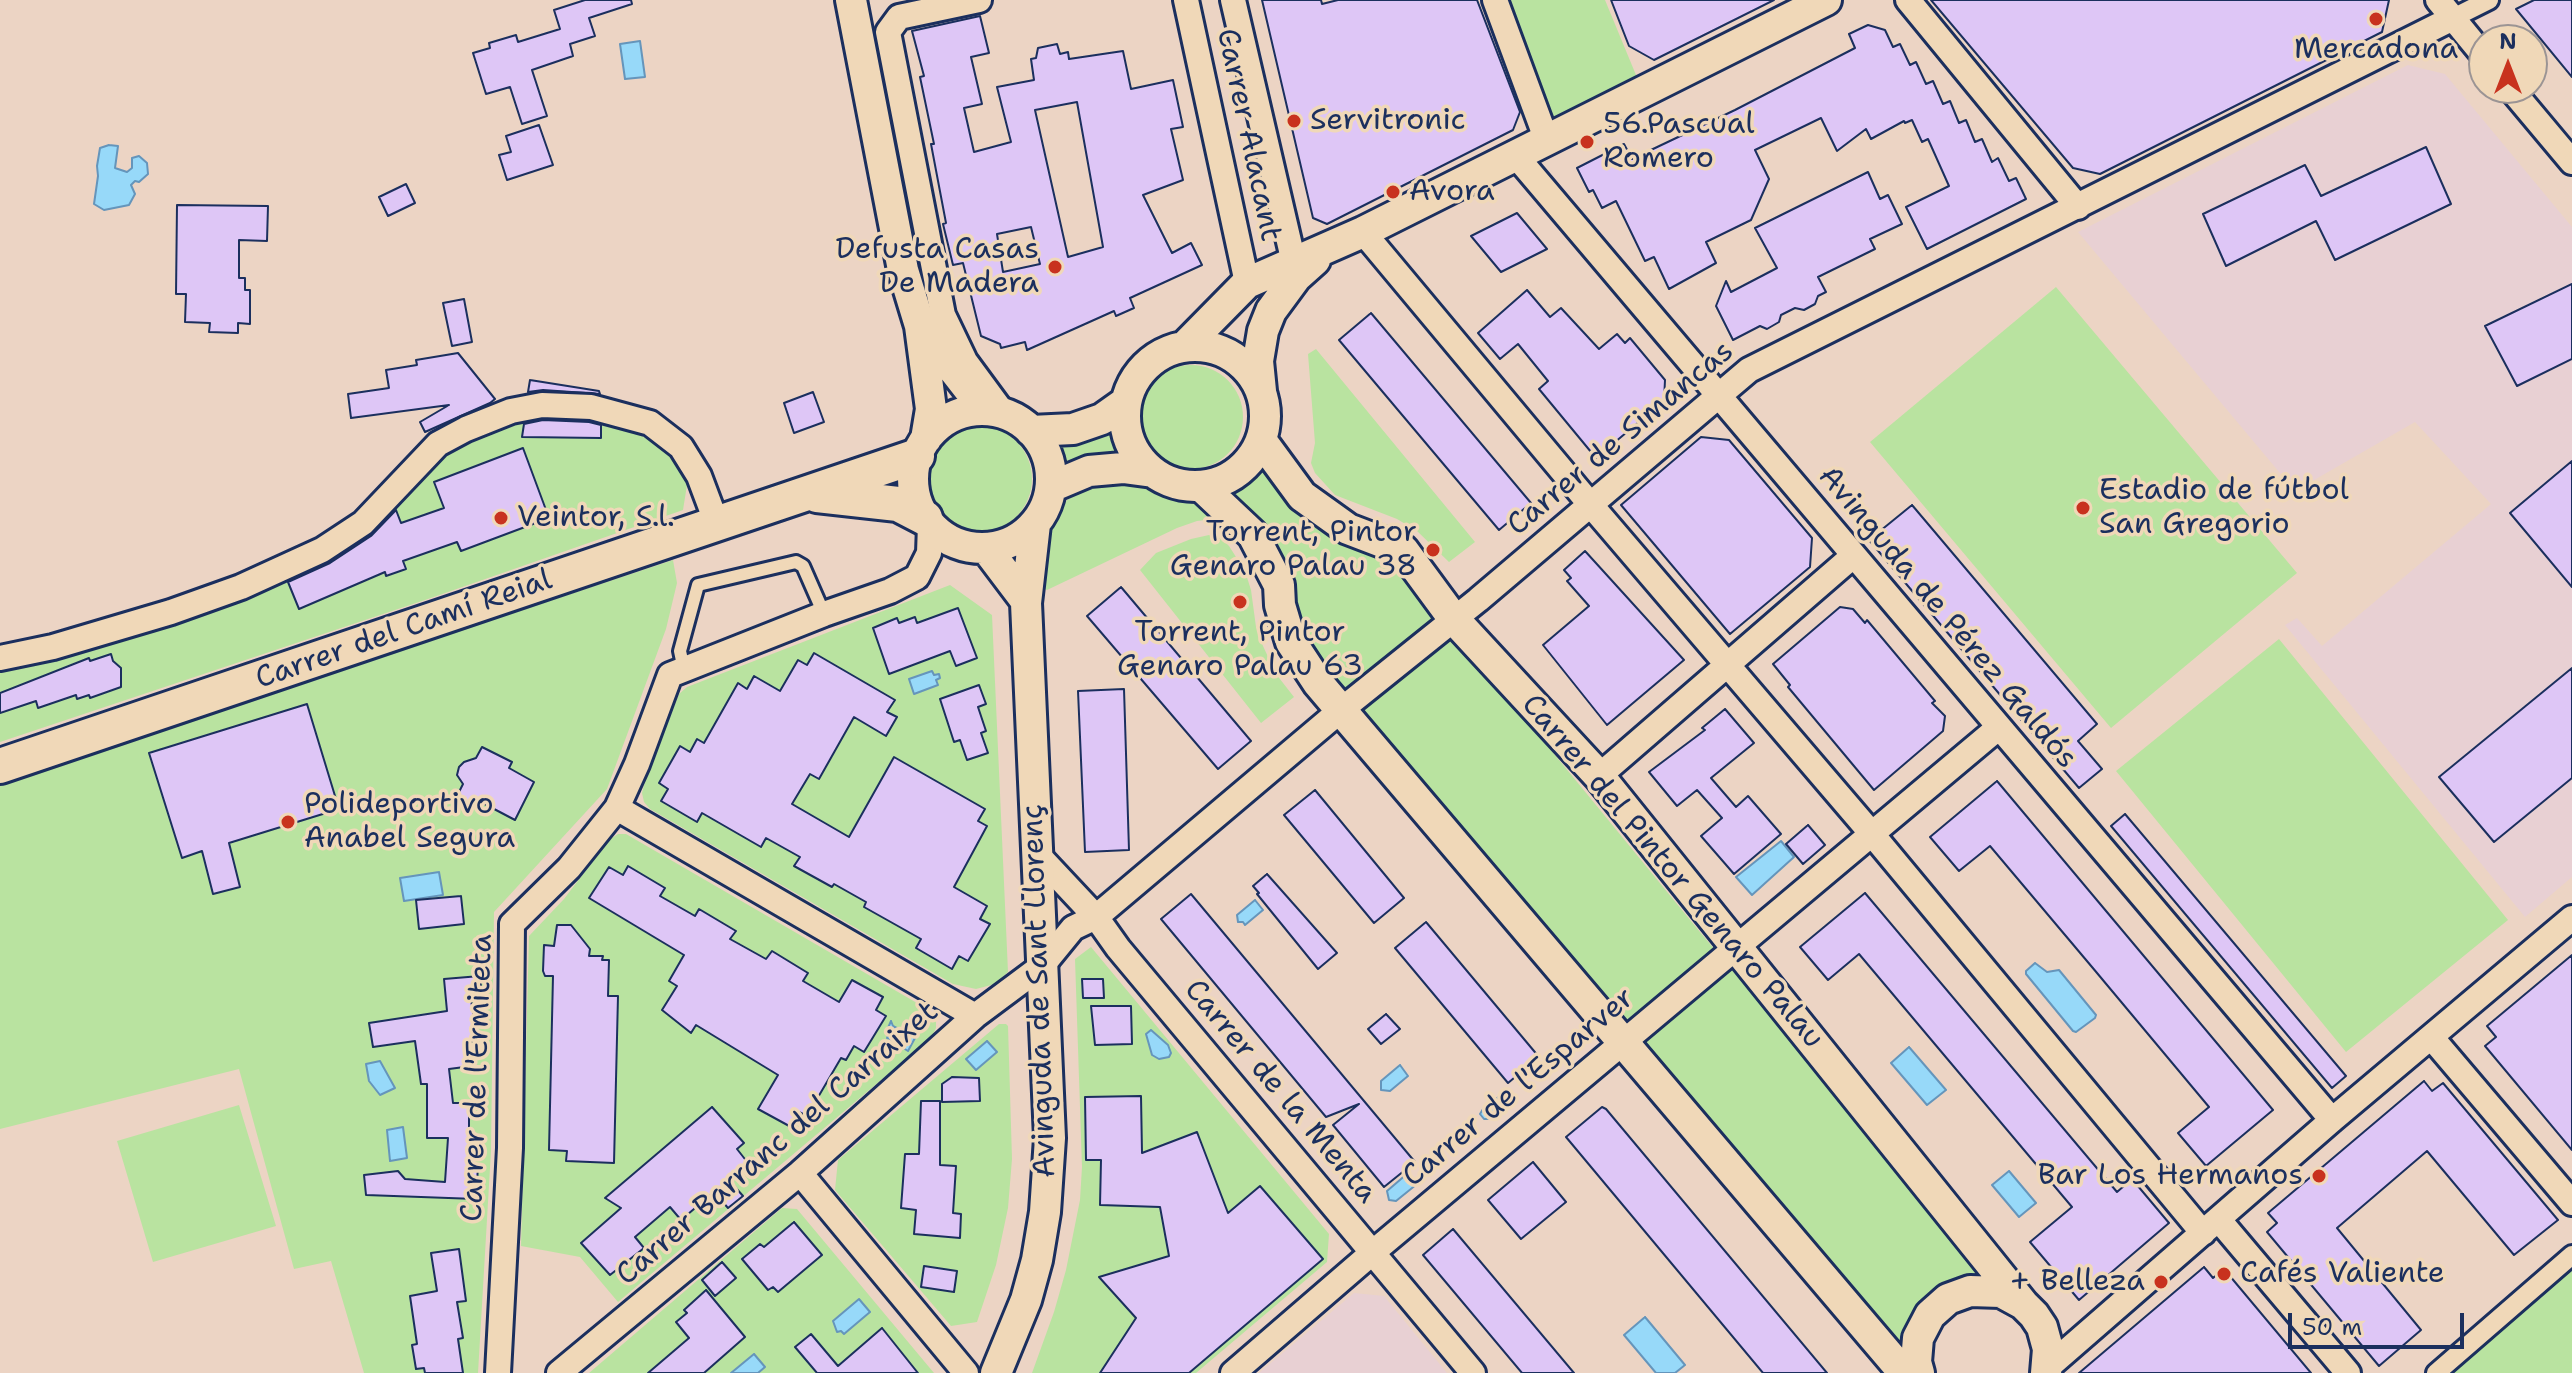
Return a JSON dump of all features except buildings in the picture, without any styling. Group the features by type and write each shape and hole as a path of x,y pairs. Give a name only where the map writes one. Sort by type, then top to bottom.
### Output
{"main road":[{"name":"Carrer del Camí Reial","path":"0,766 808,495 922,447"},
{"name":"Carrer del Camí Reial","path":"808,495 898,504 928,521"}],"street":[{"path":"851,0 903,270 920,326 931,409 913,477 916,498 928,521 956,543 986,548 1021,536 1035,524 1046,507 1051,487 1050,466 1043,447 1019,421 994,412 963,413 942,423 922,447"},
{"path":"979,0 899,17 888,32 943,315 994,412"},
{"name":"Carrer Alacant","path":"1186,0 1247,283"},
{"path":"1233,0 1294,263"},
{"path":"1495,0 1547,141"},
{"path":"1185,346 1247,283 1363,232 1826,0"},
{"path":"1908,0 2078,207"},
{"path":"2468,37 2445,9 2489,0"},
{"name":"Carrer de Simancas","path":"1042,966 1073,928 1096,917 1749,370 2078,207 2445,9"},
{"path":"2523,104 2572,162"},
{"name":"Avinguda de Pérez Galdós","path":"1516,156 2332,1120"},
{"path":"1363,232 1872,834 2211,1226 2348,1373"},
{"path":"1261,391 1247,369 1227,353 1202,346 1185,346 1168,351 1140,371 1126,402 1127,433 1132,448 1153,472 1167,480 1201,486 1231,476 1253,454 1261,440 1265,407 1258,361 1263,331 1271,311 1296,277 1330,247"},
{"path":"920,326 994,412"},
{"path":"1031,431 1073,429 1102,419 1126,402"},
{"path":"0,658 53,647 171,612 241,587 322,550 363,523 438,444 511,411 542,405 591,407 650,423 681,447 699,476 717,524"},
{"name":"Carrer del Pintor Genaro Palau","path":"1261,440 1302,496 1348,529 1403,550 1453,618 1599,776 2042,1327 2048,1349 2047,1370"},
{"path":"1051,487 1089,471 1123,468 1153,472"},
{"path":"1201,486 1253,535 1279,585 1280,605 1291,642 1318,683 1904,1373"},
{"name":"Carrer de l'Ermiteta","path":"498,1373 510,1148 512,924 569,868 617,808 670,675 890,591 917,577 929,553 928,521"},
{"name":"Avinguda de Sant Llorenç","path":"996,1373 1026,1300 1045,1212 1050,1138 1026,601 1035,524"},
{"path":"986,548 1026,601"},
{"path":"1599,776 1853,556"},
{"name":"Carrer de l'Esparver","path":"1233,1373 1998,728"},
{"path":"617,808 975,1016"},
{"name":"Carrer de la Menta","path":"1037,854 1096,917 1118,948 1473,1373"},
{"path":"2047,1370 2332,1120 2572,918"},
{"name":"Carrer Barranc del Carraixet","path":"559,1373 800,1173 975,1016 1042,966"},
{"path":"2432,1038 2572,1203"},
{"path":"800,1173 966,1373"},
{"path":"2436,1373 2572,1255"},
{"path":"1919,1373 1916,1362 1918,1338 1930,1315 1948,1299 1970,1291 2001,1292 2023,1304"}],"lane":[{"path":"684,670 680,651 698,585 796,562 803,566 824,614"}],"shaded area":[{"path":"2408,65 2445,74 2572,227 2572,877 2525,917 2285,625 2297,618 2322,646 2491,504 2415,422 2295,491 2078,232"},
{"path":"1354,1293 1384,1296 1447,1373 1259,1373"}],"green space":[{"path":"1495,0 1605,0 1643,92 1547,141"},
{"name":"Estadio de fútbol San Gregorio","path":"2056,287 2297,573 2111,728 1870,442"},
{"path":"1316,349 1475,542 1449,562 1417,531 1397,519 1335,495 1315,473 1311,463 1315,443 1308,354"},
{"path":"1191,365 1211,369 1228,380 1239,397 1243,417 1239,437 1228,454 1211,465 1191,469 1171,465 1154,454 1143,437 1139,417 1143,397 1154,380 1171,369"},
{"path":"576,417 624,427 670,453 687,485 683,510 0,742 0,664 225,601 360,540 358,535 395,507 456,446 515,418"},
{"path":"1112,422 1112,435 1120,456 1059,474 1051,442"},
{"path":"979,426 999,430 1016,442 1028,459 1032,479 1028,499 1016,516 999,528 979,532 959,528 942,516 930,499 926,479 930,459 942,442 959,430"},
{"path":"1261,468 1309,521 1338,538 1396,561 1700,932 1999,1286 1968,1285 1904,1366 1317,662 1227,493"},
{"path":"1103,482 1122,482 1154,491 1206,508 1221,518 1177,528 1047,590 1040,587 1048,525 1068,499"},
{"path":"1209,535 1221,538 1229,546 1245,571 1263,646 1276,674 1294,697 1261,723 1140,570 1156,553"},
{"name":"Polideportivo Anabel Segura","path":"673,560 677,583 666,629 607,789 494,912 491,1151 478,1373 364,1373 331,1261 294,1269 239,1069 0,1129 0,783"},
{"path":"950,585 992,615 1008,972 995,984 976,989 953,984 650,809 642,793 679,694 687,687"},
{"path":"2279,639 2508,920 2346,1052 2116,771"},
{"path":"618,834 626,834 929,1010 936,1019 936,1028 931,1038 618,1302 580,1257 521,1246 529,936 564,899 609,840"},
{"path":"1091,947 1329,1234 1327,1262 1196,1373 1032,1373 1066,1270 1080,1200 1082,1167 1075,959"},
{"path":"999,1024 1008,1026 1012,1159 1008,1208 996,1265 977,1322 951,1326 835,1190 838,1160"},
{"path":"239,1105 276,1226 153,1262 117,1141"},
{"path":"782,1208 797,1209 934,1373 589,1373"},
{"path":"2572,1264 2572,1373 2444,1373"}],"water":[{"path":"640,41 645,77 625,79 620,44"},
{"path":"118,146 115,168 127,172 132,168 132,158 139,156 147,163 148,174 131,185 135,194 129,205 104,210 94,204 100,148"},
{"path":"932,671 934,675 939,674 940,678 936,680 938,685 914,694 909,679"},
{"path":"1781,841 1794,857 1752,895 1736,877"},
{"path":"439,872 443,895 404,901 400,878"},
{"path":"1255,900 1263,910 1245,925 1238,922 1237,915"},
{"path":"2035,963 2047,972 2059,970 2096,1015 2095,1018 2073,1031 2026,974"},
{"path":"891,1021 893,1026 915,1038 908,1051 887,1038"},
{"path":"1151,1030 1168,1045 1169,1057 1159,1059 1152,1055 1146,1034"},
{"path":"987,1041 997,1052 976,1070 966,1059"},
{"path":"1909,1047 1946,1090 1927,1105 1891,1063"},
{"path":"380,1061 395,1088 380,1095 369,1081 366,1064"},
{"path":"1400,1065 1408,1076 1390,1091 1381,1090 1381,1081"},
{"path":"1501,1095 1508,1104 1484,1119 1480,1114 1483,1109"},
{"path":"403,1127 407,1158 390,1161 387,1130"},
{"path":"2009,1171 2036,1203 2019,1217 1992,1185"},
{"path":"1408,1173 1417,1184 1396,1201 1389,1200 1387,1191"},
{"path":"859,1299 870,1312 844,1334 837,1332 833,1321"},
{"path":"1645,1317 1685,1365 1675,1373 1656,1373 1624,1335"},
{"path":"754,1354 765,1367 758,1373 731,1373"}],"place":[{"name":"Mercadona","path":"2376,19"},
{"name":"Servitronic","path":"1294,121"},
{"name":"56.Pascual Romero","path":"1587,142"},
{"name":"Avora","path":"1393,192"},
{"name":"Defusta Casas De Madera","path":"1055,267"},
{"name":"Estadio de fútbol San Gregorio","path":"2083,508"},
{"name":"Veintor, S.l.","path":"501,518"},
{"name":"Torrent, Pintor Genaro Palau 38","path":"1433,550"},
{"name":"Torrent, Pintor Genaro Palau 63","path":"1240,602"},
{"name":"Polideportivo Anabel Segura","path":"288,822"},
{"name":"Bar Los Hermanos","path":"2319,1176"},
{"name":"Cafés Valiente","path":"2224,1274"},
{"name":"+ Belleza","path":"2161,1282"}]}
